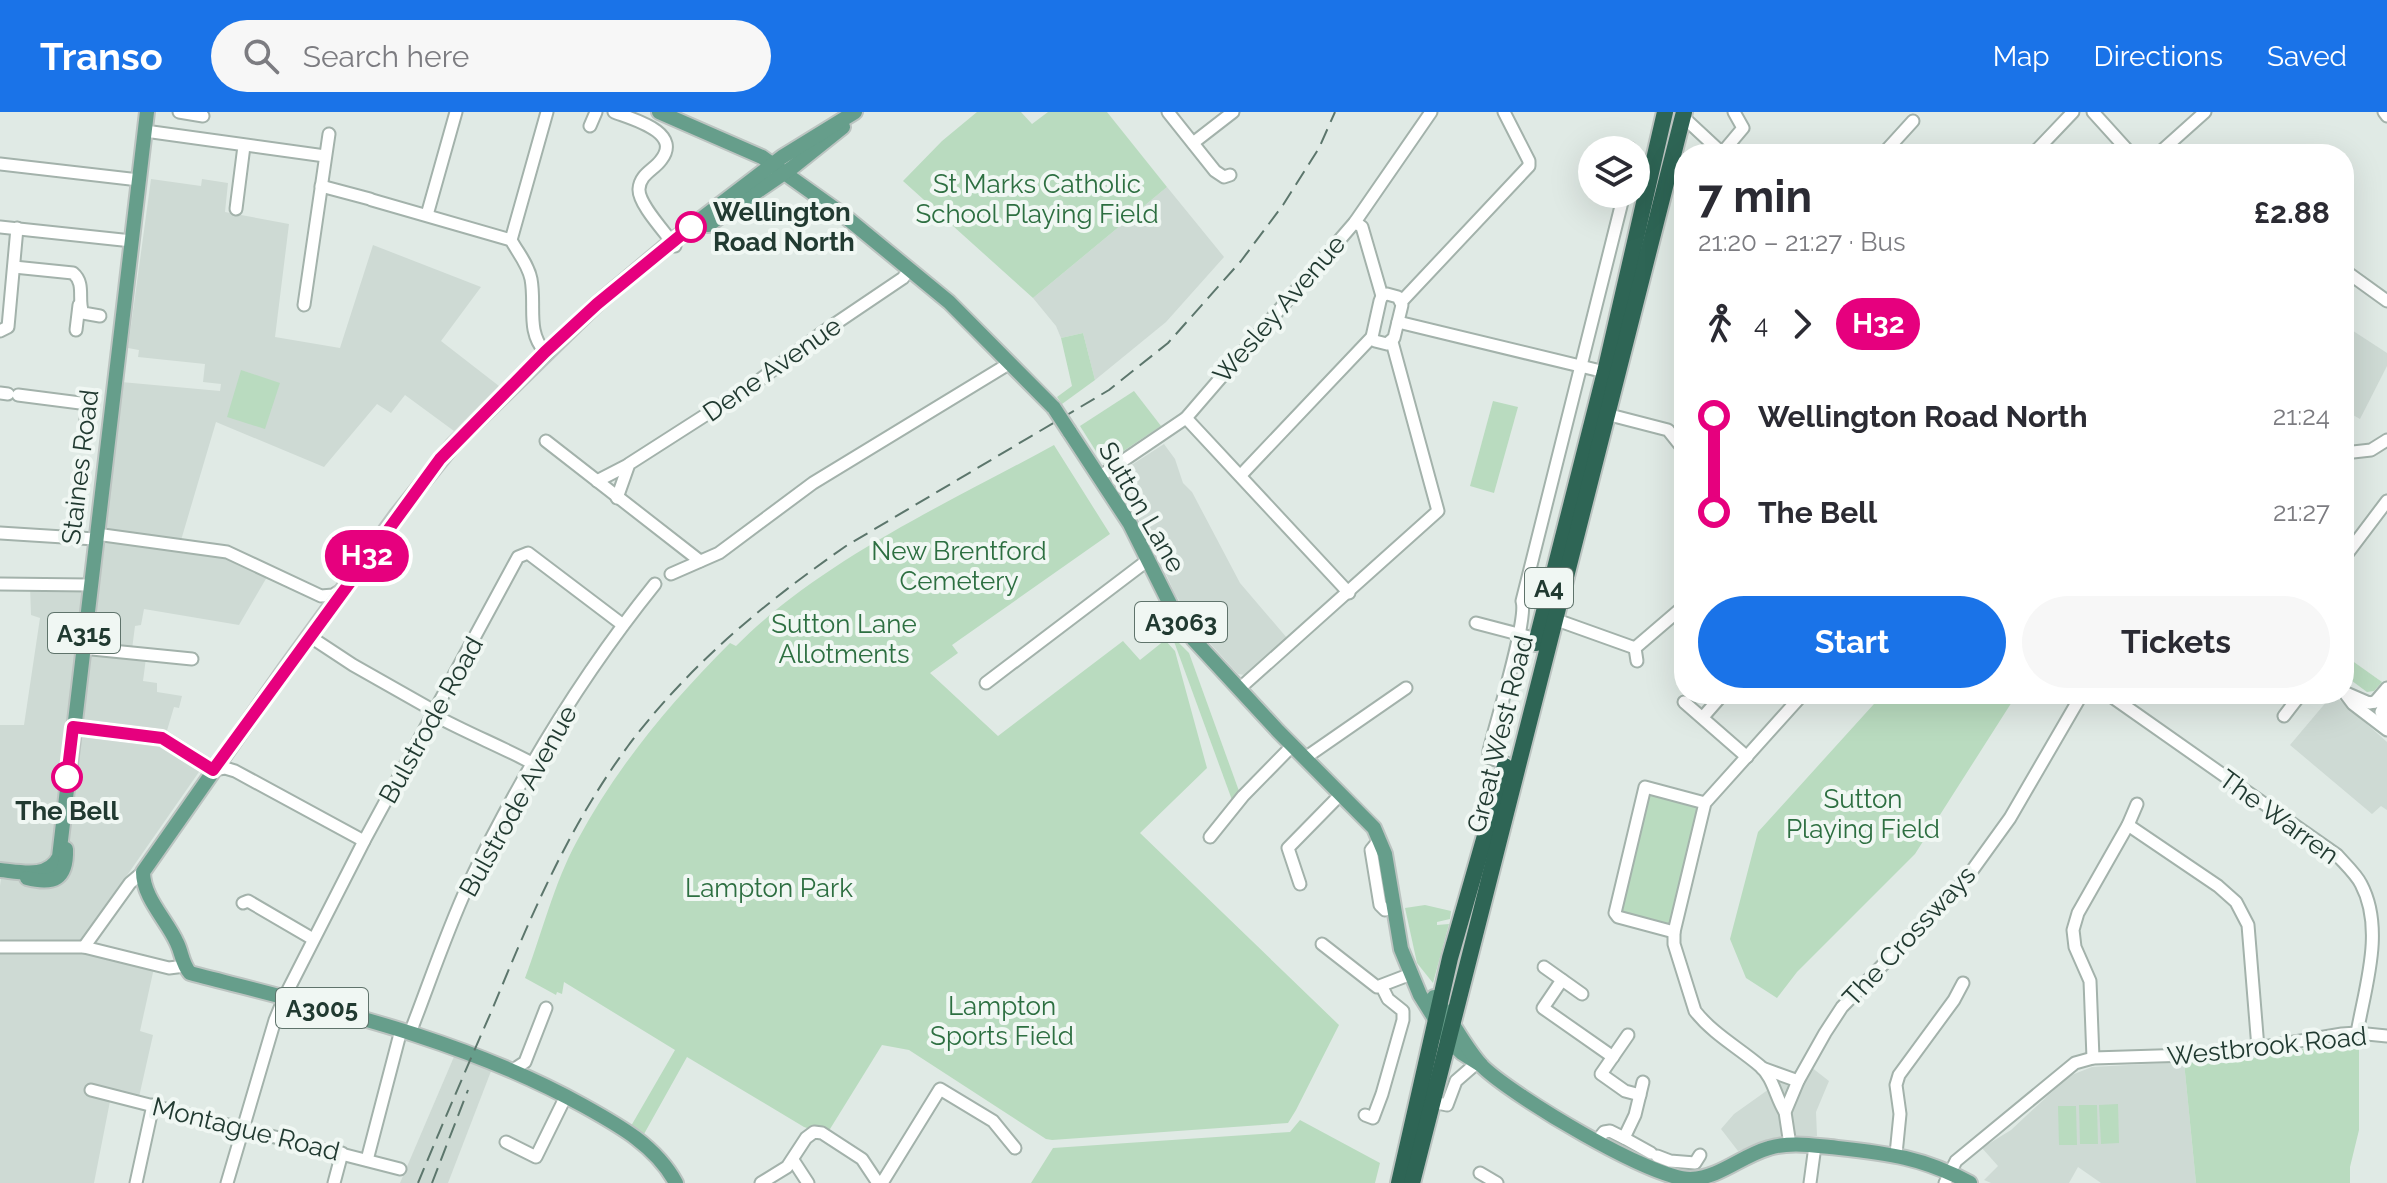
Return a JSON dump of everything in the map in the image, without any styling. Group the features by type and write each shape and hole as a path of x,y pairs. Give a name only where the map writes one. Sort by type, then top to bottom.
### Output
{"highway":[{"name":"Great West Road","path":"1650,165 1665,112"},
{"name":"Great West Road","path":"1674,144 1682,114"},
{"name":"A4","path":"1650,175 1662,162 1671,125 1682,114"},
{"name":"Great West Road","path":"1399,1183 1465,943 1479,915 1674,146"},
{"name":"Great West Road","path":"1412,1183 1432,1102 1444,1019 1605,372 1640,208"}],"main road":[{"name":"Staines Road","path":"0,870 44,882 54,880 65,867 63,829 73,727 147,112"},
{"name":"A3063","path":"661,112 783,165"},
{"path":"674,244 694,225 862,112"},
{"path":"185,966 177,943 147,890 143,872 309,636 440,459 597,304 783,165"},
{"name":"Sutton Lane","path":"783,165 949,302 1054,408 1130,524 1175,614 1194,640 1292,746 1362,814 1380,839 1401,949 1413,978 1444,1019"},
{"path":"73,727 162,738 213,770"},
{"name":"A3005","path":"185,966 190,973 405,1032 513,1070 566,1096 641,1142 665,1164 676,1183"},
{"name":"A3063","path":"1444,1019 1479,1063 1537,1105 1597,1141 1669,1168 1689,1181 1717,1174 1756,1152 1790,1145 1896,1154 1947,1178 1970,1183"}],"street":[{"path":"179,112 203,116"},
{"path":"427,215 456,112"},
{"path":"511,240 547,112"},
{"path":"590,126 596,112"},
{"path":"614,112 656,130 664,137 666,149 661,160 642,178 639,188 643,204 674,244"},
{"path":"1168,112 1219,174 1230,175"},
{"path":"1193,143 1233,112"},
{"name":"Wesley Avenue","path":"1099,477 1186,418 1355,222 1431,112"},
{"path":"1239,689 1438,511 1392,342 1402,301 1526,169 1529,161 1505,112"},
{"path":"1731,144 1743,128 1734,112"},
{"path":"2043,144 2073,112"},
{"path":"2093,112 2122,144"},
{"path":"2169,144 2205,112"},
{"path":"1682,114 1713,144"},
{"path":"1892,144 1913,121"},
{"path":"145,131 325,156"},
{"path":"304,305 329,134"},
{"path":"236,209 244,146"},
{"path":"0,164 139,180"},
{"path":"321,186 511,240 531,276 533,335 545,352"},
{"path":"1506,763 1489,758 1489,751 1519,635 1525,609 1522,601 1579,365 1620,208"},
{"path":"1241,475 1372,337 1382,296 1362,227 1355,222"},
{"path":"0,227 132,241"},
{"path":"0,331 8,327 17,228"},
{"path":"14,267 73,273 81,285 76,330"},
{"name":"Dene Avenue","path":"597,481 757,382 823,332 903,278 910,269"},
{"path":"2354,277 2387,301"},
{"path":"1382,296 1387,294 1402,301"},
{"path":"79,304 83,313 100,316"},
{"path":"1398,322 1605,372"},
{"path":"1372,337 1375,341 1392,342"},
{"path":"671,574 719,553 813,483 1010,363"},
{"path":"9,394 88,404 85,428"},
{"path":"1606,414 1668,430 1674,438"},
{"path":"1186,418 1349,593"},
{"path":"2354,452 2371,450 2387,440"},
{"path":"546,441 700,561"},
{"path":"617,498 629,464"},
{"path":"2354,545 2387,501"},
{"path":"0,533 96,536 227,552 316,595 327,596 344,589"},
{"name":"Bulstrode Road","path":"227,1183 284,998 364,841 515,561 523,553 544,565 623,625"},
{"path":"986,683 1148,560"},
{"path":"0,584 89,585"},
{"name":"Bulstrode Avenue","path":"367,1160 405,1032 467,887 532,763 623,625 655,584"},
{"path":"316,595 323,607 322,619"},
{"path":"1635,648 1674,615"},
{"path":"1554,619 1635,648"},
{"path":"1476,623 1537,639"},
{"path":"309,636 350,664 475,737 532,763"},
{"path":"82,648 192,659"},
{"path":"1635,648 1637,661"},
{"path":"1305,758 1406,688"},
{"path":"2387,688 2378,710 2387,730"},
{"path":"1686,704 1747,757"},
{"path":"1703,717 1714,704"},
{"path":"1794,704 1705,803 1674,932 1674,944 1695,1011 1762,1068 1798,1081"},
{"name":"The Crossways","path":"1785,1112 1798,1081 1842,1007 1966,879 2010,818 2076,704"},
{"name":"The Warren","path":"2122,704 2337,855 2361,883 2371,912 2372,949 2357,1033"},
{"path":"2284,716 2293,704"},
{"path":"2353,704 2378,710"},
{"path":"1210,837 1243,796 1292,746"},
{"path":"213,770 225,768 241,774 364,841"},
{"path":"1674,932 1618,917 1615,913 1645,787 1705,803"},
{"path":"1300,884 1288,848 1341,794"},
{"path":"2093,1058 2090,981 2075,947 2073,930 2078,913 2137,804"},
{"path":"2128,825 2218,886 2236,902 2248,925 2258,1048"},
{"path":"84,947 130,883 143,872"},
{"path":"243,903 248,901 313,939"},
{"path":"1322,944 1372,985 1382,987 1413,978"},
{"path":"3,947 84,947 169,968 185,966"},
{"path":"1544,967 1582,994"},
{"path":"1562,980 1543,1008 1613,1057"},
{"path":"1896,1154 1900,1114 1896,1085 1899,1075 1959,1003 1963,983"},
{"path":"1365,1115 1373,1118 1403,1020 1403,1011 1388,999 1382,987"},
{"path":"513,1070 525,1062 547,1017"},
{"name":"Westbrook Road","path":"1947,1178 1956,1161 2075,1063 2093,1058 2221,1054 2357,1033 2387,1036"},
{"path":"1628,1035 1601,1074 1625,1091 1640,1095"},
{"path":"1432,1102 1447,1105 1456,1081 1479,1063"},
{"path":"1762,1068 1785,1112 1790,1145"},
{"path":"1624,1138 1635,1115 1643,1082"},
{"path":"766,1182 787,1167 806,1138 814,1132 822,1133 862,1159 880,1183 940,1089 993,1121 1015,1148"},
{"name":"Montague Road","path":"91,1090 400,1169"},
{"path":"506,1142 536,1157 566,1096"},
{"path":"136,1183 153,1105"},
{"path":"1597,1141 1604,1132 1610,1131 1654,1154 1669,1168 1695,1163 1700,1155"},
{"path":"1810,1183 1815,1146"},
{"path":"334,1183 342,1153"},
{"path":"793,1160 808,1183"},
{"path":"1480,1173 1497,1183"}],"shaded area":[{"path":"151,179 201,186 202,179 228,183 225,212 289,224 275,337 340,348 373,245 481,287 441,341 499,386 454,431 405,395 391,413 377,404 324,467 216,422 179,547 231,556 267,577 239,625 144,609 141,625 135,626 131,657 146,658 143,681 157,683 157,692 182,696 179,708 174,707 163,744 201,769 80,943 154,968 140,1031 153,1035 139,1097 112,1091 94,1183 0,1183 0,886 3,863 0,862 0,725 24,725 40,618 31,615 30,586 96,585 121,382 220,391 221,384 203,382 205,364 138,357 139,350 128,348"},
{"path":"1167,187 1224,257 1166,322 1095,380 1083,333 1061,338 1056,326 1033,298"},
{"path":"2354,332 2387,353 2387,366 2360,419 2354,416"},
{"path":"1164,444 1175,459 1183,483 1192,492 1240,583 1287,638 1245,675 1238,674 1198,630 1175,594 1147,532 1115,483 1119,473"},
{"path":"2325,704 2344,704 2387,742 2387,810 2381,806 2372,814 2290,745"},
{"path":"456,1052 493,1066 448,1183 400,1183"},
{"path":"1802,1060 1829,1081 1816,1112 1817,1136 1778,1137 1738,1151 1721,1129 1734,1114 1796,1070"},
{"path":"2184,1062 2196,1183 2101,1183 2078,1167 2069,1183 1991,1183 1984,1180 1998,1166 1982,1148 2011,1130 2069,1076 2092,1067"}],"green space":[{"name":"St Marks Catholic School Playing Field","path":"977,112 1021,112 1032,124 1048,112 1107,112 1167,187 1033,298 903,181 942,141"},
{"path":"1083,333 1095,380 1062,404 1057,397 1072,386 1061,338"},
{"path":"241,370 280,383 265,429 227,417"},
{"path":"1134,391 1161,426 1104,464 1080,426"},
{"path":"1493,401 1518,407 1494,493 1470,486"},
{"name":"Lampton Park","path":"1054,445 1110,534 952,645 958,653 930,673 998,736 1123,641 1140,660 1165,640 1175,651 1207,768 1140,833 1339,1025 1296,1110 1288,1123 1052,1140 909,1050 882,1045 830,1129 822,1133 804,1127 687,1057 644,1134 631,1126 675,1050 564,982 562,994 557,992 556,995 525,978 562,874 593,813 646,736 730,643 736,646 807,586 846,560 929,511"},
{"path":"1172,636 1189,653 1239,791 1232,800"},
{"path":"2354,662 2382,682 2374,691 2367,692 2354,682"},
{"name":"Sutton Playing Field","path":"1874,704 2011,704 1915,854 1797,972 1777,998 1746,978 1730,939 1758,832"},
{"path":"1653,793 1696,803 1700,808 1670,926 1621,913 1619,909 1647,797"},
{"path":"1425,905 1451,911 1450,919 1437,922 1437,925 1449,924 1433,983 1417,963 1405,908"},
{"path":"2347,1041 2359,1042 2359,1130 2350,1167 2350,1183 2196,1183 2184,1062 2223,1063"},
{"path":"2118,1104 2119,1143 2101,1144 2099,1105"},
{"path":"2079,1105 2097,1105 2098,1144 2080,1144"},
{"path":"2058,1106 2076,1106 2077,1145 2059,1145"},
{"path":"1300,1120 1380,1163 1375,1183 1031,1183 1053,1148 1290,1132"}],"railway":[{"path":"418,1183 552,874 606,777 651,717 729,637 846,546 1109,390 1168,343 1241,261 1283,205 1319,148 1335,112"},
{"path":"432,1183 468,1090"}],"bus line":[{"name":"H32","path":"67,777 73,727 162,738 213,770 440,459 545,352 597,304 691,227"}],"place":[{"name":"Wellington Road North","path":"691,227"},
{"name":"The Bell","path":"67,777"}],"park label":[{"name":"New Brentford Cemetery","path":"959,566"},
{"name":"Sutton Lane Allotments","path":"844,639"},
{"name":"Lampton Sports Field","path":"1002,1021"}]}
